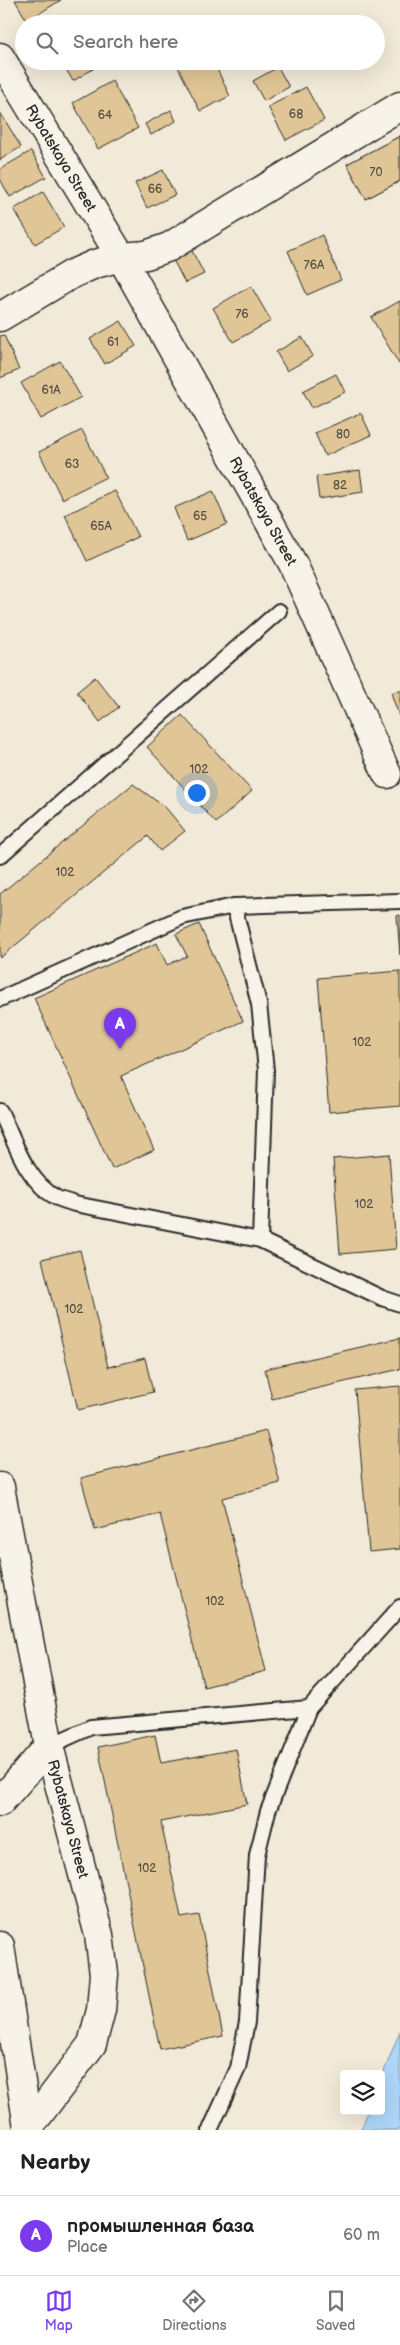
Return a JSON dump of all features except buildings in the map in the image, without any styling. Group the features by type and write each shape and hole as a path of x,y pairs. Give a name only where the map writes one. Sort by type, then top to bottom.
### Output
{"street":[{"name":"Rybatskaya Street","path":"0,57 121,258 293,564 386,774"},
{"path":"0,317 72,274 95,264 121,258 146,256 170,247 400,106"},
{"name":"Rybatskaya Street","path":"0,1487 49,1746 99,1935 104,1974 101,2010 92,2044 27,2128"},
{"path":"0,1802 49,1746"},
{"path":"0,1946 27,2128"}],"lane":[{"path":"0,856 278,611"},
{"path":"0,999 182,917 234,906 400,900"},
{"path":"234,906 258,1004 266,1070 260,1240"},
{"path":"0,1111 28,1168 40,1185 56,1197 75,1204 260,1240 382,1298 400,1304"},
{"path":"210,2130 238,2068 247,2022 257,1855 268,1811 309,1708 400,1607"},
{"path":"49,1746 91,1726 309,1708"}],"water":[{"path":"400,2031 400,2130 361,2130 367,2115 385,2115 385,2070"}],"place":[{"name":"промышленная база","path":"120,1049"}]}
